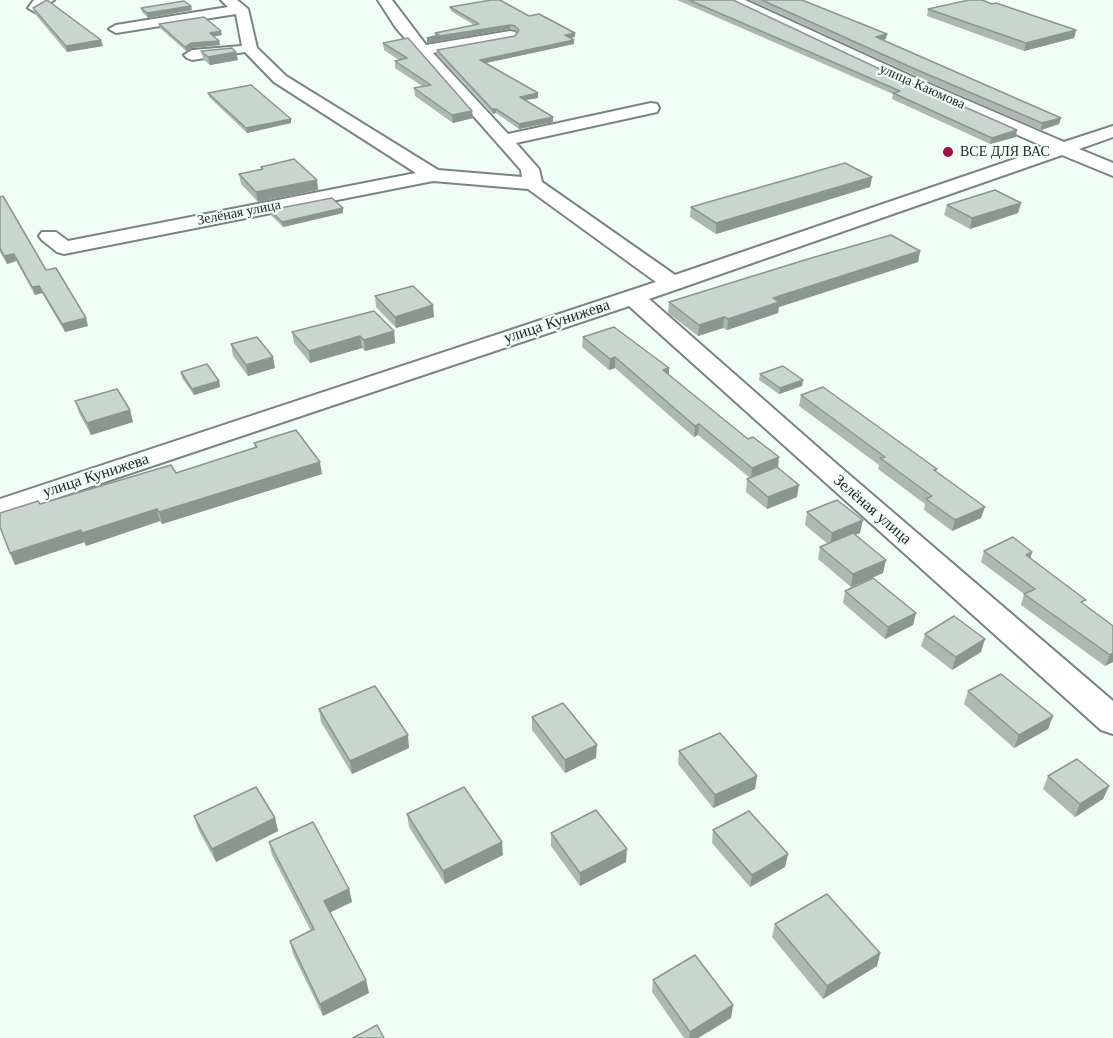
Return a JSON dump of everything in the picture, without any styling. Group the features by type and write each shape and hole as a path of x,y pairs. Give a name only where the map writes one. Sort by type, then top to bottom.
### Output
{"street":[{"name":"улица Каюмова","path":"734,0 789,27 1113,170"},
{"path":"383,3 422,50 530,169 533,184 672,283"},
{"path":"116,29 234,5 243,12 250,49 192,56"},
{"path":"422,50 510,36"},
{"name":"Зелёная улица","path":"250,49 294,90 433,175"},
{"path":"503,140 651,108"},
{"name":"улица Кунижева","path":"0,508 633,297 1113,131"},
{"name":"Зелёная улица","path":"49,236 64,248 433,175 533,184"},
{"name":"Зелёная улица","path":"633,297 1113,722"}],"building":[{"path":"47,0 101,40 66,46 33,8"},
{"path":"500,0 529,16 539,14 575,33 565,35 574,40 480,60 538,93 520,97 553,117 519,124 496,109 492,109 437,50 515,36 519,30 515,26 427,38 439,35 435,33 479,24 450,7"},
{"path":"689,0 733,0 901,79 1017,130 992,138 893,93 900,91"},
{"path":"762,0 802,0 887,34 876,37 1061,118 1042,123"},
{"path":"969,0 996,3 1076,30 1026,43 928,9"},
{"path":"184,1 191,6 147,13 141,8"},
{"path":"204,17 221,31 210,33 219,41 191,43 185,47 159,24"},
{"path":"408,38 472,111 452,115 414,88 431,85 395,61 407,58 383,43"},
{"path":"232,48 236,52 208,57 201,51"},
{"path":"251,85 291,119 246,128 208,93"},
{"path":"294,159 317,180 256,192 239,174 263,169 261,167"},
{"path":"845,163 872,177 716,223 691,207"},
{"path":"995,190 1021,203 972,218 947,205"},
{"path":"3,196 46,270 56,268 86,318 62,324 39,286 32,287 14,254 4,256 0,248 0,197"},
{"path":"332,198 343,208 282,222 270,210"},
{"path":"891,235 920,251 773,298 779,302 728,319 724,317 699,325 669,302 808,259"},
{"path":"413,286 433,305 395,317 375,296"},
{"path":"374,311 394,331 364,340 360,336 309,351 292,332"},
{"path":"614,327 669,368 663,370 748,439 753,437 779,457 752,468 699,424 695,426 615,357 610,359 583,337"},
{"path":"257,337 273,357 246,365 231,344"},
{"path":"207,364 219,381 192,389 181,372"},
{"path":"783,366 803,380 780,388 760,374"},
{"path":"823,387 937,469 934,470 985,507 955,520 926,499 932,496 880,458 885,457 801,395"},
{"path":"117,389 130,410 87,423 75,401"},
{"path":"296,430 320,462 159,512 157,509 10,553 0,527 0,513 38,501 40,504 171,465 176,473 257,447 254,443"},
{"path":"777,467 799,485 768,497 747,479"},
{"path":"837,500 863,520 832,533 807,512"},
{"path":"853,533 886,560 853,574 820,547"},
{"path":"1013,537 1032,552 1026,555 1086,600 1081,602 1113,626 1113,653 1110,655 1024,594 1035,589 984,551"},
{"path":"873,578 916,613 888,627 845,591"},
{"path":"954,616 985,639 956,657 925,634"},
{"path":"1001,674 1053,716 1019,735 968,691"},
{"path":"375,686 408,735 350,761 319,709"},
{"path":"563,703 597,745 565,760 532,717"},
{"path":"720,733 757,776 715,795 679,751"},
{"path":"1077,759 1109,786 1080,804 1048,776"},
{"path":"256,787 275,818 212,849 194,816"},
{"path":"464,787 502,842 443,871 407,814"},
{"path":"596,810 627,849 580,873 551,833"},
{"path":"749,811 788,854 752,875 713,830"},
{"path":"313,822 349,889 324,901 366,980 320,1004 290,941 314,929 269,842"},
{"path":"827,894 880,953 827,986 775,924"},
{"path":"695,955 733,1005 690,1032 653,980"},
{"path":"377,1025 384,1038 353,1038"}],"place":[{"name":"ВСЕ ДЛЯ ВАС","path":"948,152"}]}
